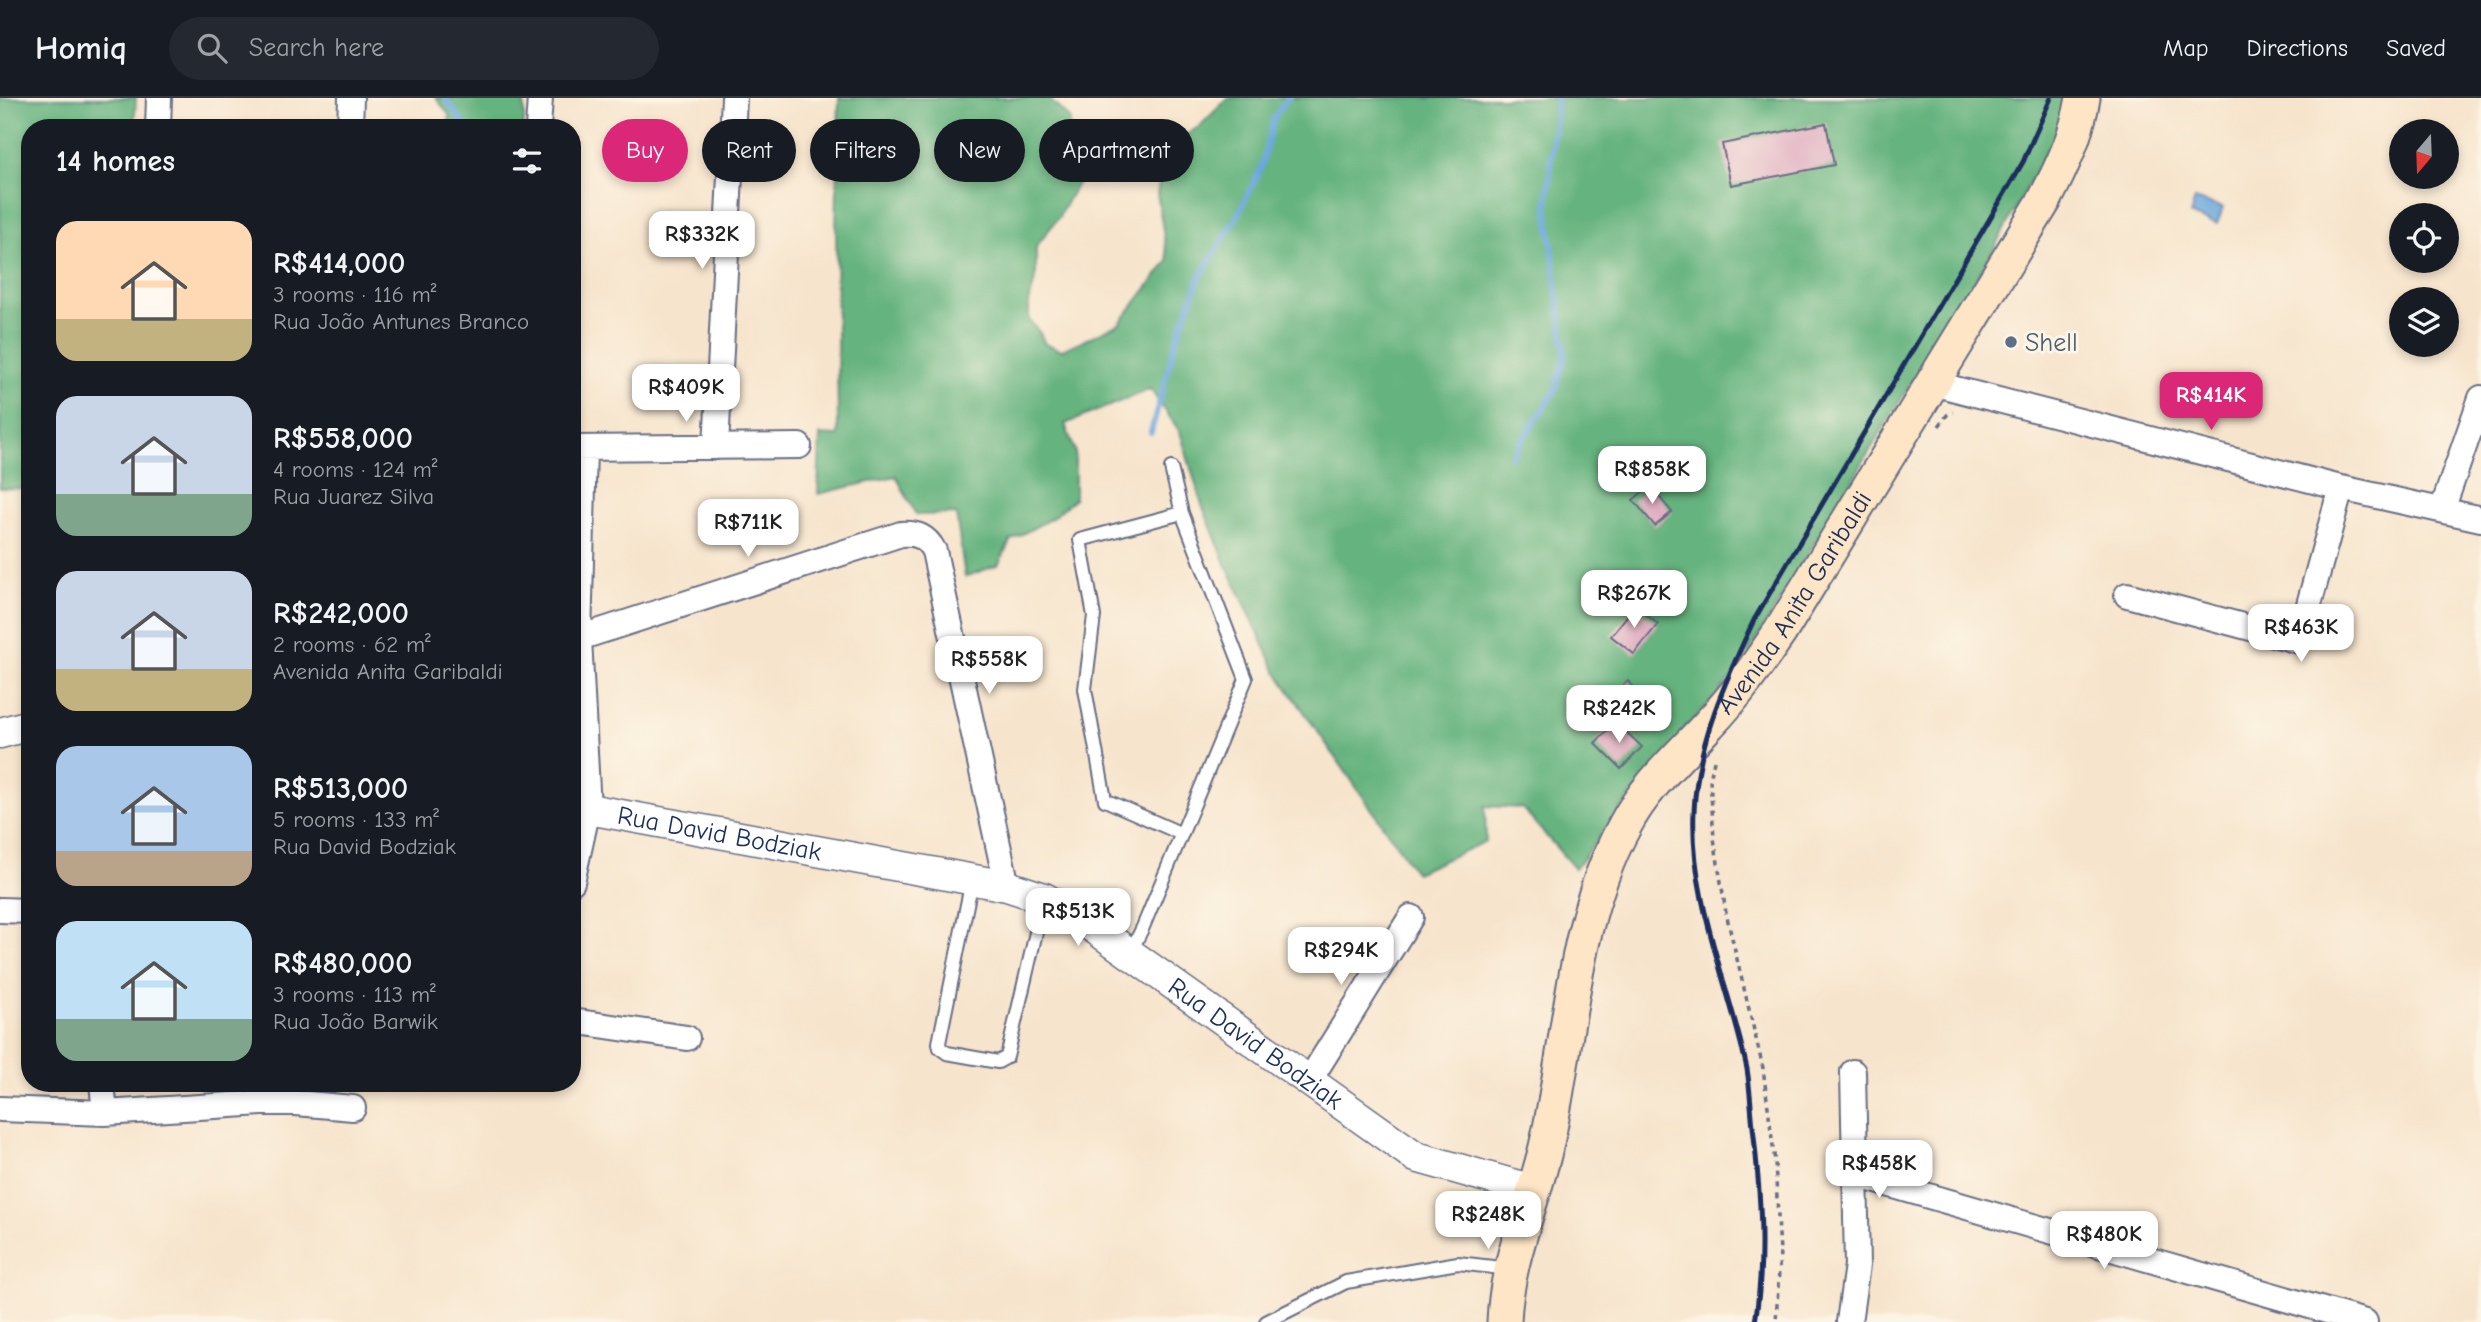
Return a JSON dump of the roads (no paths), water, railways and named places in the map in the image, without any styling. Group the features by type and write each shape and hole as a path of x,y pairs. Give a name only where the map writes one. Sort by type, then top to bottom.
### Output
{"main road":[{"name":"Avenida Anita Garibaldi","path":"1504,1322 1511,1269 1553,1114 1581,945 1598,886 1624,826 1653,782 1709,724 1754,671 1780,632 2044,201 2064,164 2075,135 2083,98"}],"street":[{"path":"158,119 159,98"},
{"path":"350,119 351,98"},
{"path":"539,119 540,98"},
{"path":"716,447 734,98"},
{"path":"1932,383 2341,488 2481,519"},
{"path":"2442,510 2481,398"},
{"path":"581,448 799,446"},
{"path":"2127,595 2300,641 2341,488"},
{"path":"581,637 901,534 921,535 934,551 1007,886"},
{"path":"0,733 21,727"},
{"name":"Rua David Bodziak","path":"581,807 1007,886 1044,898 1062,906 1130,953 1416,1157 1533,1190"},
{"path":"0,911 21,911"},
{"path":"1309,1081 1411,917"},
{"path":"581,1022 687,1038"},
{"path":"1849,1322 1857,1265 1853,1072"},
{"path":"103,1092 105,1113"},
{"path":"0,1109 105,1113 262,1103 353,1108"},
{"path":"1856,1175 2365,1322"}],"lane":[{"path":"1130,953 1246,679 1182,513 1171,468"},
{"path":"1182,513 1080,540 1094,616 1085,689 1105,800 1182,834"},
{"path":"972,880 939,1042 940,1048 947,1053 998,1062 1007,1057 1044,898"},
{"path":"1266,1322 1346,1282 1458,1264 1511,1269"}],"water":[{"path":"2195,199 2223,208 2217,224 2190,215"}],"waterway":[{"path":"445,98 460,119"},
{"path":"1151,432 1176,340 1199,279 1236,218 1261,168 1274,117 1288,98"},
{"path":"1511,457 1555,391 1565,356 1547,204 1557,98"}],"railway":[{"path":"1755,1322 1761,1249 1756,1151 1747,1069 1712,942 1698,877 1694,811 1701,761 1723,689 1754,620 2023,162 2051,98"}],"place":[{"name":"Shell","path":"2011,342"}]}
